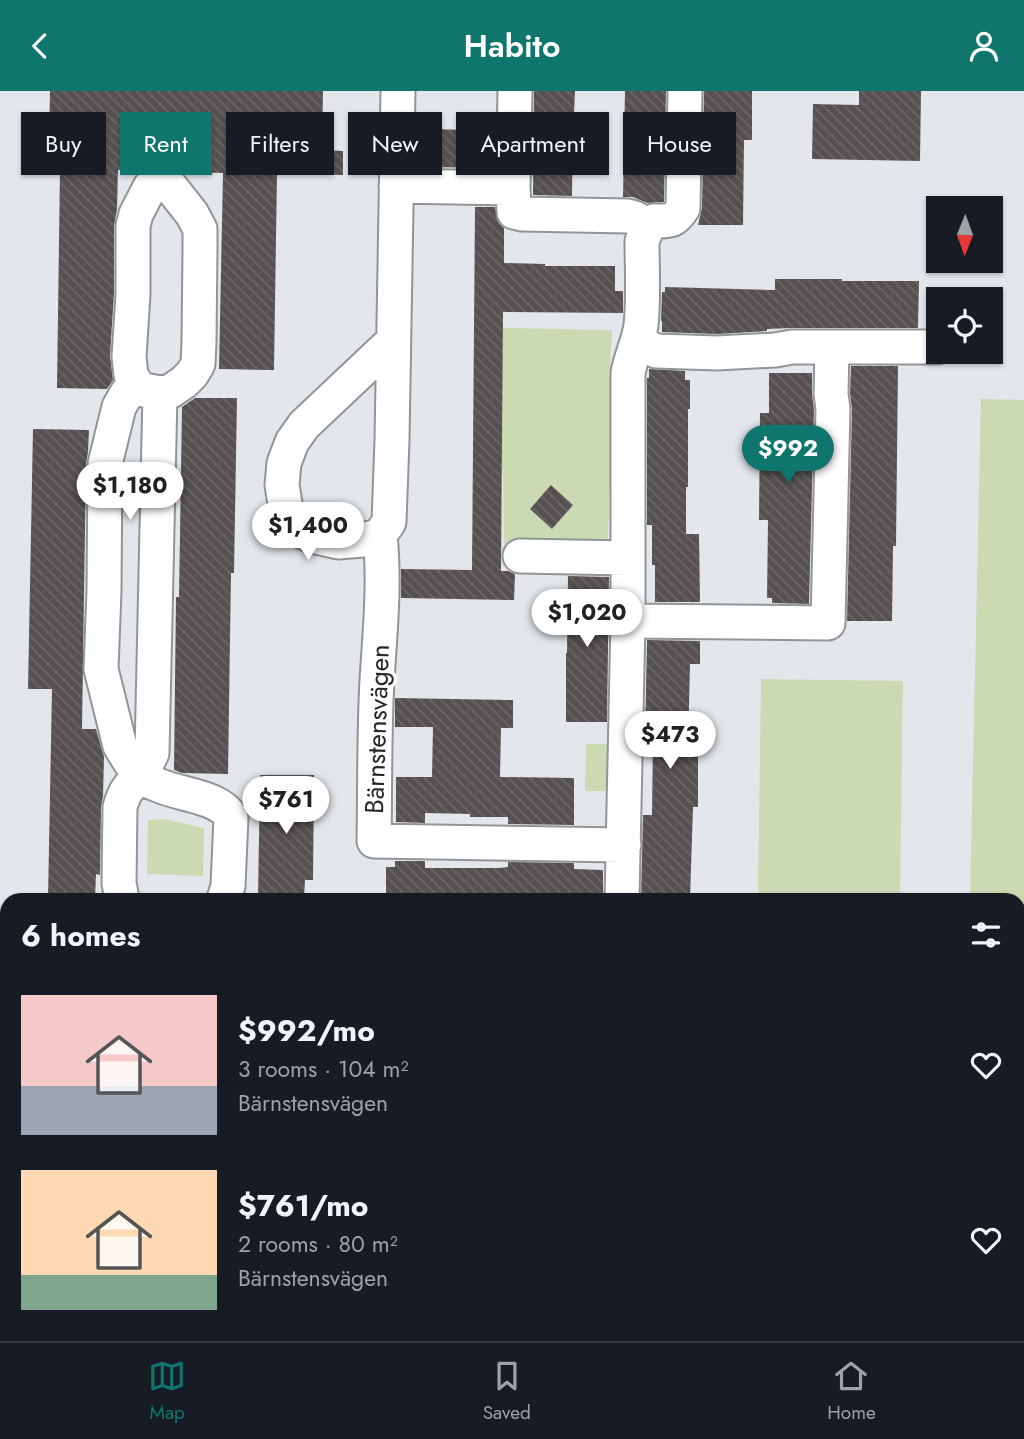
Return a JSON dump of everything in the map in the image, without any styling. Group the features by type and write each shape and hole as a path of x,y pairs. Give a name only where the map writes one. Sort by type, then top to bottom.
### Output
{"street":[{"name":"Bärnstensvägen","path":"398,91 392,440 389,522 380,535 382,616 377,681 374,841 624,845"},
{"path":"514,91 514,212 628,216 635,218 647,229"},
{"path":"622,893 628,621 628,373 641,323 642,241 654,221 671,221 683,208 685,91"},
{"path":"121,893 120,807 123,796 129,786 140,778 152,753 148,389 131,375 129,357 133,226 136,214 159,176 192,214 200,229 198,364 192,374 172,391 148,389 127,393 119,407 105,464 101,670 120,746 140,778 216,804 227,810 231,817 226,893"},
{"path":"396,186 513,188"},
{"path":"638,338 656,351 717,353 792,347 926,347"},
{"path":"380,535 363,540 338,541 296,529 288,516 282,485 284,463 292,442 304,425 393,341"},
{"path":"628,621 828,623 832,348"},
{"path":"520,556 627,558"}],"green space":[{"path":"502,328 612,330 610,483 608,539 605,544 542,552 504,552"},
{"path":"981,399 1024,400 1024,893 970,893"},
{"path":"761,679 903,681 900,893 758,893"},
{"path":"586,744 616,744 615,791 585,791"},
{"path":"163,819 204,828 203,876 147,874 148,820"}],"building":[{"path":"50,91 323,91 323,112 226,112 226,175 277,175 274,370 219,369 223,173 212,173 212,112 120,112 120,170 114,226 110,356 113,380 107,389 57,388 60,175 106,175 106,112 50,112"},
{"path":"534,91 575,91 574,112 534,112"},
{"path":"625,91 666,91 666,112 625,112"},
{"path":"704,91 752,91 752,140 744,140 743,225 698,225 702,208 703,175 736,175 736,112 704,112"},
{"path":"859,91 921,91 920,161 812,159 813,104 859,105"},
{"path":"442,129 456,130 456,167 442,167"},
{"path":"334,151 343,151 343,175 334,175"},
{"path":"533,175 572,175 572,196 533,195"},
{"path":"623,175 664,175 664,202 647,203 633,197 623,197"},
{"path":"475,207 495,207 499,223 504,228 504,263 615,266 615,291 623,291 623,313 503,312 501,571 515,574 514,600 401,598 401,569 472,570"},
{"path":"775,279 919,281 918,328 792,328 717,334 662,332 662,292 665,292 665,287 775,290"},
{"path":"851,366 898,366 896,546 893,546 892,621 847,621"},
{"path":"649,369 685,371 685,380 690,380 686,534 699,534 700,602 655,602 652,525 647,525"},
{"path":"769,373 812,373 814,410 809,604 772,603 772,598 767,598 768,520 759,520 760,413 769,413"},
{"path":"195,398 237,398 228,774 182,773 174,770 182,407"},
{"path":"33,429 89,430 86,464 82,729 96,729 104,757 100,875 96,874 95,893 48,893 52,689 28,689"},
{"path":"551,485 573,505 552,529 530,509"},
{"path":"568,576 609,577 607,722 566,722"},
{"path":"647,640 700,641 700,664 690,664 688,745 698,745 698,807 693,807 690,893 641,893 643,815 652,815 653,735 645,735"},
{"path":"395,698 513,700 513,728 501,728 500,777 574,778 574,825 508,824 508,817 425,813 425,823 396,822 396,777 432,777 433,727 395,727"},
{"path":"260,775 314,775 313,880 305,880 304,893 258,893"},
{"path":"395,861 425,861 425,868 499,868 508,867 508,862 574,863 574,869 603,870 603,893 386,893 386,867 395,867"}]}
